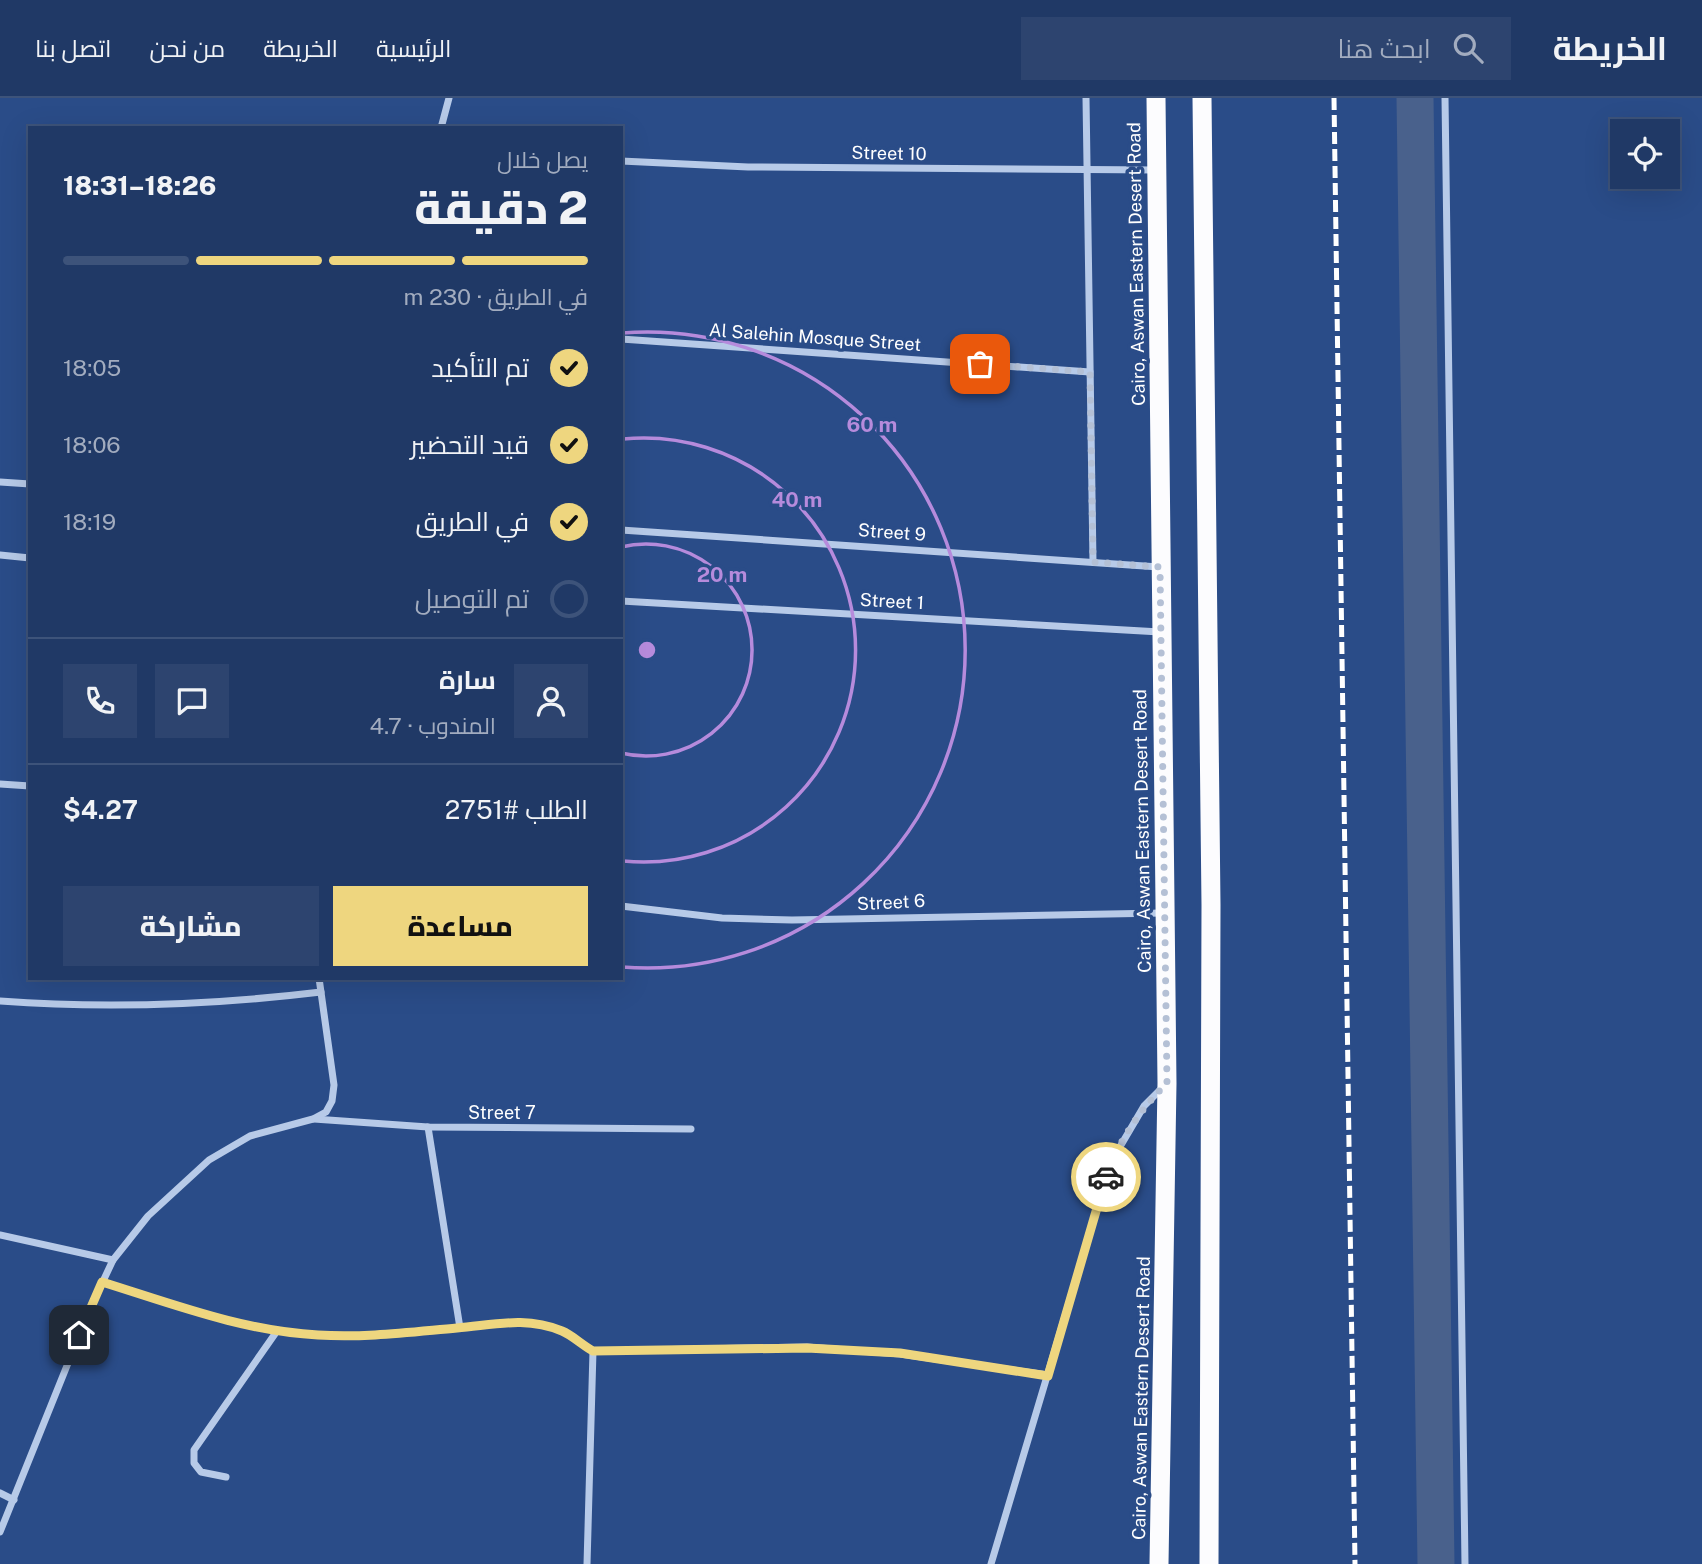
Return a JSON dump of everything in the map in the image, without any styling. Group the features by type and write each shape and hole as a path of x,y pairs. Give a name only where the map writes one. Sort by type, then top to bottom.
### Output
{"highway":[{"name":"Cairo, Aswan Eastern Desert Road","path":"1156,98 1163,913 1167,1083 1159,1564"},
{"path":"1202,98 1211,905 1209,1564"}],"street":[{"path":"442,126 449,98"},
{"path":"1086,98 1093,562"},
{"path":"1445,98 1465,1564"},
{"name":"Street 10","path":"623,162 748,167 1156,170"},
{"name":"Al Salehin Mosque Street","path":"623,339 1090,372"},
{"path":"0,482 28,484"},
{"name":"Street 9","path":"623,530 1160,567"},
{"path":"0,555 28,558"},
{"name":"Street 1","path":"623,601 1160,632"},
{"path":"0,784 28,786"},
{"name":"Street 6","path":"623,906 722,918 792,920 1163,913"},
{"path":"313,1119 326,1112 332,1101 334,1085 319,980"},
{"path":"0,1002 142,1007 257,1000 321,992"},
{"path":"990,1564 1111,1162 1144,1106 1167,1083"},
{"name":"Street 7","path":"0,1532 113,1260 148,1216 230,1145 271,1128 313,1119 428,1127 691,1129"},
{"path":"428,1127 460,1328"},
{"path":"0,1235 113,1260"},
{"path":"102,1282 234,1323 277,1331 332,1335 460,1328 502,1321 529,1322 565,1332 593,1351 807,1348 900,1353 1048,1376"},
{"path":"226,1477 201,1472 194,1463 194,1450 277,1331"},
{"path":"587,1564 593,1351"},
{"path":"0,1493 14,1500"}],"waterway":[{"path":"1415,98 1436,1564"}],"railway":[{"path":"1334,98 1355,1564"}],"way so far":[{"path":"980,364 1090,372 1093,562 1160,567 1167,1083 1144,1106 1111,1162 1106,1177"}],"route":[{"path":"79,1335 102,1282 234,1323 277,1331 321,1335 365,1334 460,1328 502,1321 529,1322 565,1332 593,1351 807,1348 900,1353 1048,1376 1106,1177"}]}
